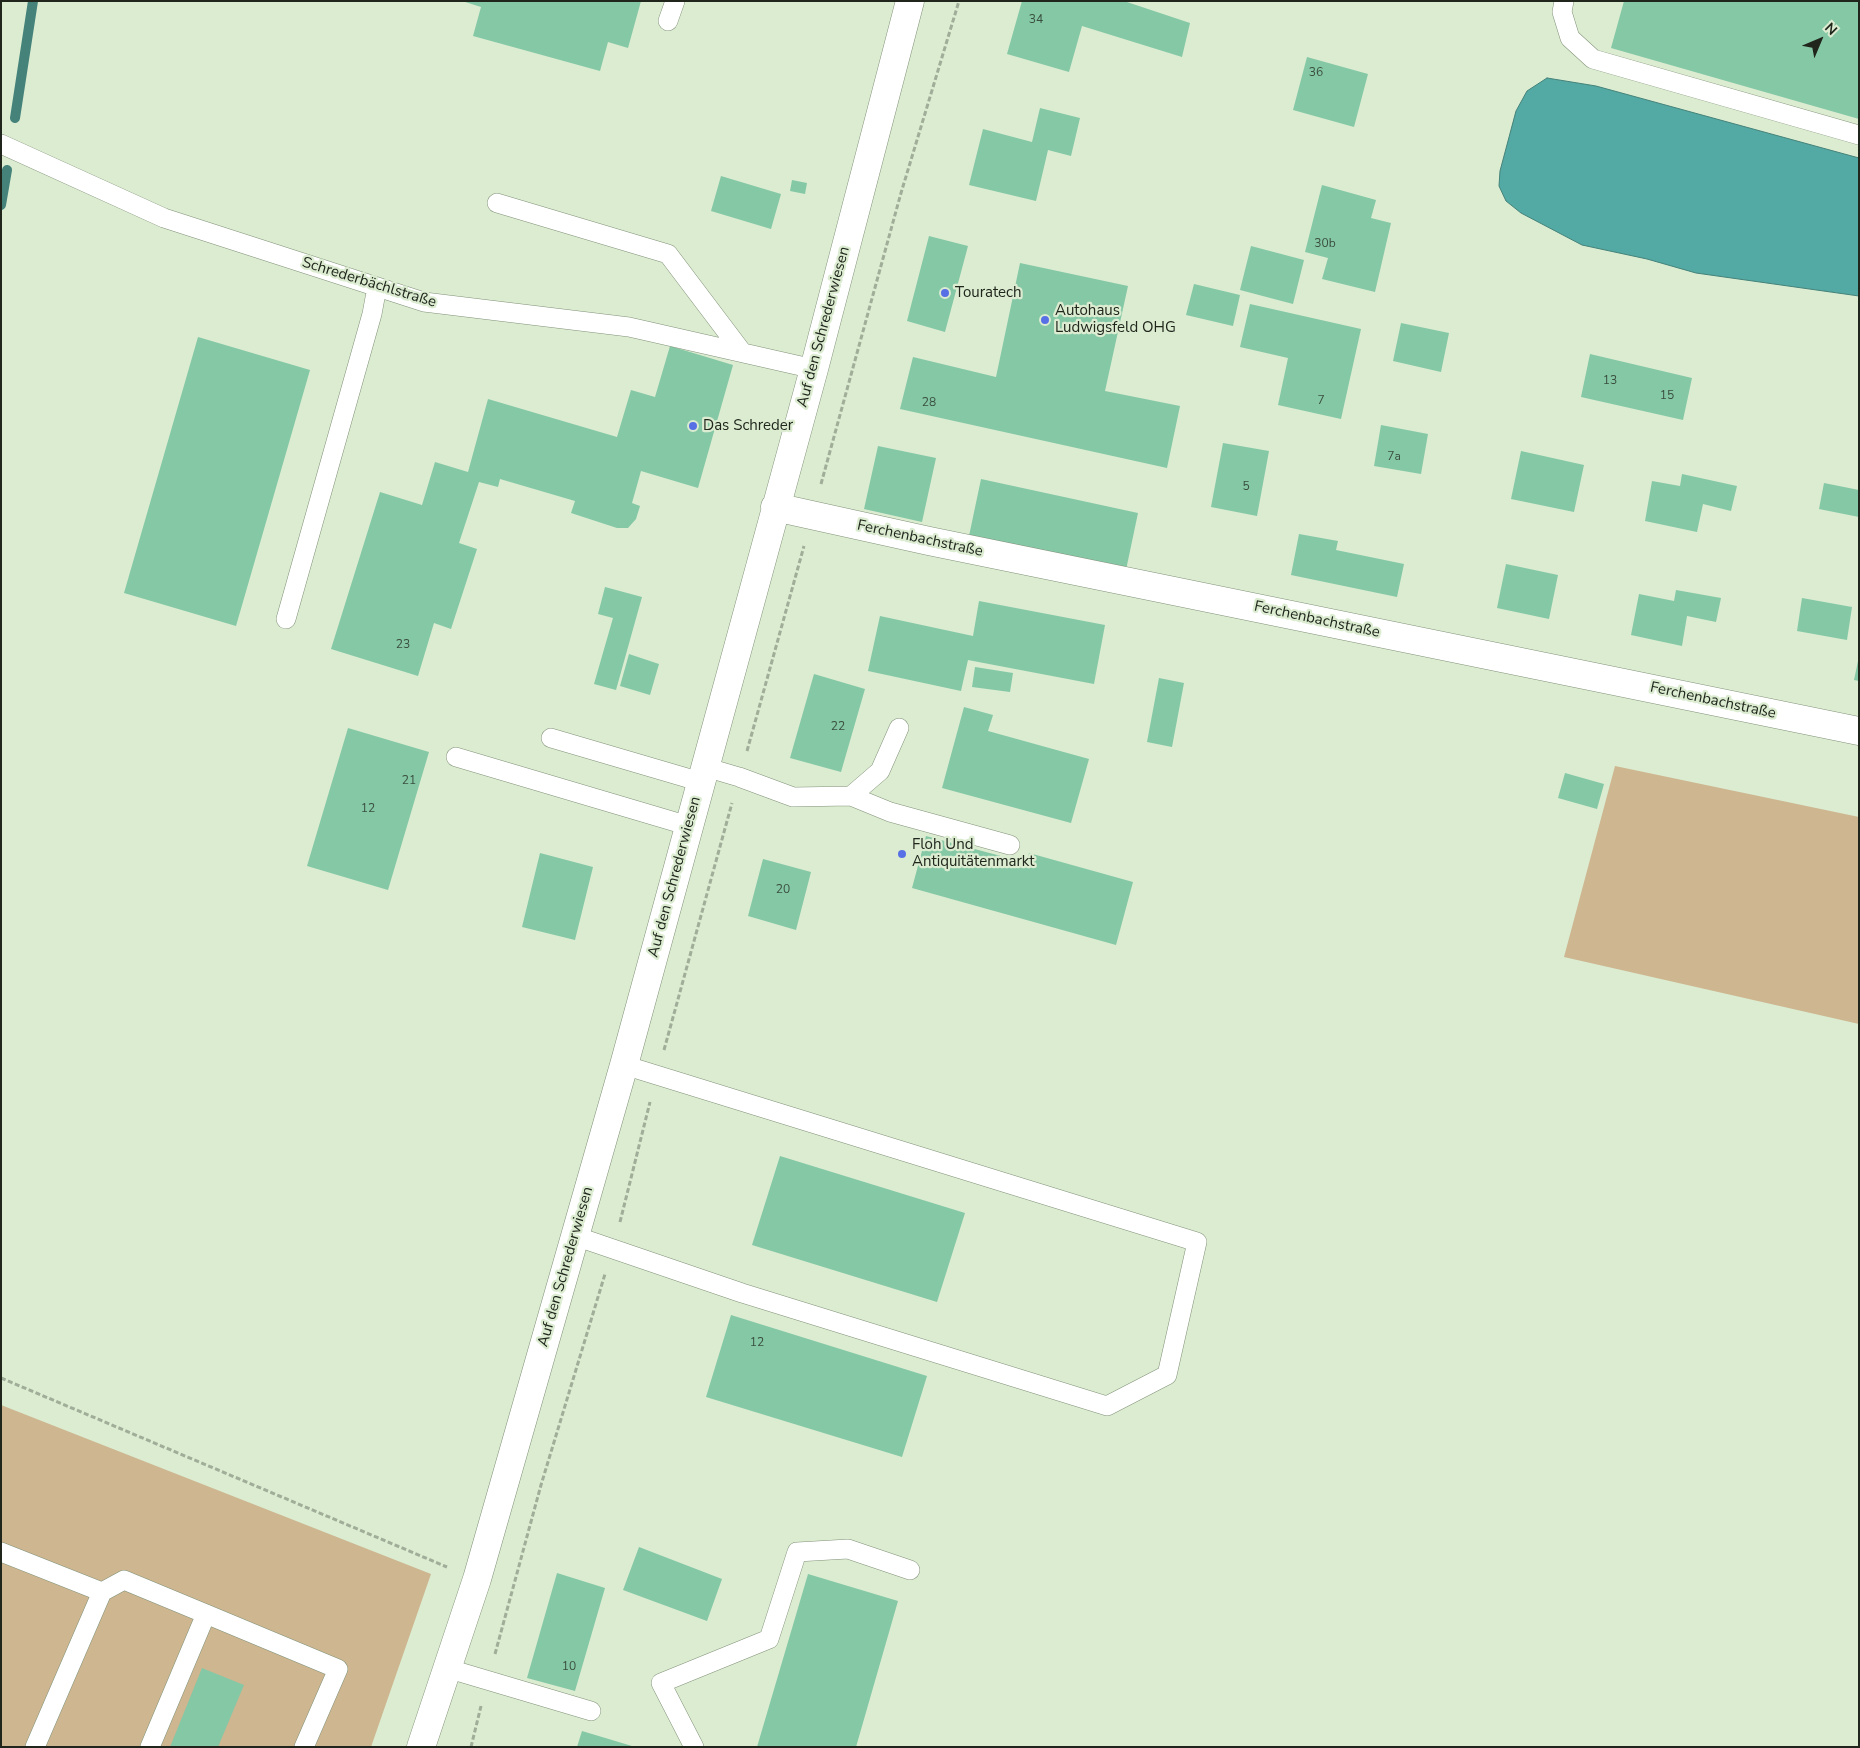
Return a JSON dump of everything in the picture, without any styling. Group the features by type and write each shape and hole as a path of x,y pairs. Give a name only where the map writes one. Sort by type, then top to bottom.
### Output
{"street":[{"name":"Auf den Schrederwiesen","path":"421,1747 477,1579 624,1065 814,368 910,1"},
{"name":"Ferchenbachstraße","path":"775,508 1859,731"}],"lane":[{"path":"668,21 675,1"},
{"path":"1564,1 1562,12 1570,38 1593,59 1859,135"},
{"name":"Schrederbächlstraße","path":"1,144 164,218 424,302 629,327 814,368"},
{"path":"497,203 668,254 742,352"},
{"path":"286,620 372,314 377,287"},
{"path":"851,796 880,771 899,728"},
{"path":"551,738 703,774 740,777 792,797 851,796 890,812 1010,845"},
{"path":"456,757 689,826"},
{"path":"575,1236 742,1293 1107,1406 1167,1375 1197,1242 624,1065"},
{"path":"694,1747 661,1683 769,1639 797,1552 848,1550 910,1570"},
{"path":"1,1552 102,1592"},
{"path":"35,1747 102,1592 124,1580 338,1669 304,1747"},
{"path":"150,1747 206,1614"},
{"path":"446,1668 591,1711"}],"path":[{"path":"471,1747 541,1485 613,1249 657,1076 901,193 959,1"},
{"path":"1,1378 477,1579"}],"shaded area":[{"path":"1615,766 1859,817 1859,1024 1564,957"},
{"path":"1,1405 431,1574 371,1747 1,1747"}],"water":[{"path":"1547,78 1596,86 1859,158 1859,296 1696,273 1647,259 1582,245 1521,213 1506,201 1499,186 1500,171 1516,111 1527,91"}],"building":[{"path":"462,1 641,1 628,48 608,42 600,71 473,36 481,7"},
{"path":"1022,1 1124,1 1190,23 1182,57 1082,26 1069,72 1007,54"},
{"path":"1624,1 1859,1 1859,119 1611,48"},
{"path":"1307,57 1368,74 1354,127 1293,110"},
{"path":"1040,108 1080,118 1071,156 1048,150 1036,201 969,185 983,129 1032,142"},
{"path":"721,176 781,194 771,229 711,211"},
{"path":"792,180 807,183 805,194 790,191"},
{"path":"1322,185 1376,200 1371,218 1391,223 1375,292 1322,279 1328,258 1305,252"},
{"path":"929,236 968,246 945,332 907,321"},
{"path":"1251,246 1304,260 1293,304 1240,290"},
{"path":"1020,263 1128,286 1105,391 1180,406 1167,468 900,409 913,357 996,377"},
{"path":"1194,284 1240,295 1233,326 1186,315"},
{"path":"1250,304 1361,329 1341,419 1278,405 1288,358 1240,347"},
{"path":"1401,323 1449,333 1441,372 1393,361"},
{"path":"198,337 310,370 236,626 124,593"},
{"path":"670,346 733,365 698,488 641,471 632,503 640,506 636,519 628,528 617,528 571,513 575,501 500,479 498,487 479,482 459,543 477,549 451,629 434,623 418,676 331,649 380,492 422,505 435,462 468,472 488,399 617,437 631,390 655,397"},
{"path":"1590,354 1692,378 1683,420 1581,397"},
{"path":"1381,425 1428,434 1421,474 1374,466"},
{"path":"1223,443 1269,451 1257,516 1211,507"},
{"path":"878,446 936,458 922,522 864,509"},
{"path":"1521,451 1584,465 1574,512 1511,499"},
{"path":"1682,474 1737,486 1731,511 1703,504 1697,532 1645,521 1652,481 1680,486"},
{"path":"981,479 1138,513 1126,570 969,536"},
{"path":"1824,483 1859,490 1859,517 1819,509"},
{"path":"1299,534 1338,541 1336,550 1404,564 1397,597 1291,575"},
{"path":"1506,564 1558,575 1549,619 1497,608"},
{"path":"605,587 642,597 616,690 594,684 613,618 598,614"},
{"path":"1676,590 1721,598 1716,622 1687,616 1682,646 1631,635 1639,594 1674,601"},
{"path":"1802,598 1852,607 1847,640 1797,631"},
{"path":"979,601 1105,625 1094,684 968,660 961,691 868,671 880,616 973,636"},
{"path":"629,654 659,664 650,695 620,686"},
{"path":"1859,661 1859,681 1854,680"},
{"path":"975,667 1013,673 1010,692 972,687"},
{"path":"814,674 865,689 841,772 790,758"},
{"path":"1159,678 1184,683 1172,747 1147,742"},
{"path":"964,707 993,715 988,731 1089,759 1071,823 942,788"},
{"path":"348,728 429,752 388,890 307,866"},
{"path":"1565,773 1604,784 1597,809 1558,798"},
{"path":"926,836 1027,863 1029,853 1133,882 1116,945 912,888"},
{"path":"540,853 593,867 575,940 522,927"},
{"path":"763,859 811,872 796,930 748,916"},
{"path":"780,1156 965,1213 937,1302 752,1245"},
{"path":"731,1315 927,1376 902,1457 706,1397"},
{"path":"639,1547 722,1579 707,1621 623,1590"},
{"path":"557,1573 605,1588 575,1691 527,1678"},
{"path":"808,1574 898,1601 856,1747 757,1747"},
{"path":"202,1668 244,1685 218,1747 170,1747"},
{"path":"582,1731 632,1746 632,1747 577,1747"}],"waterway":[{"path":"15,118 33,1"},
{"path":"1,205 7,170"}],"place":[{"name":"Touratech","path":"945,293"},
{"name":"Autohaus Ludwigsfeld OHG","path":"1045,320"},
{"name":"Das Schreder","path":"693,426"},
{"name":"Floh Und Antiquitätenmarkt","path":"902,854"}]}
